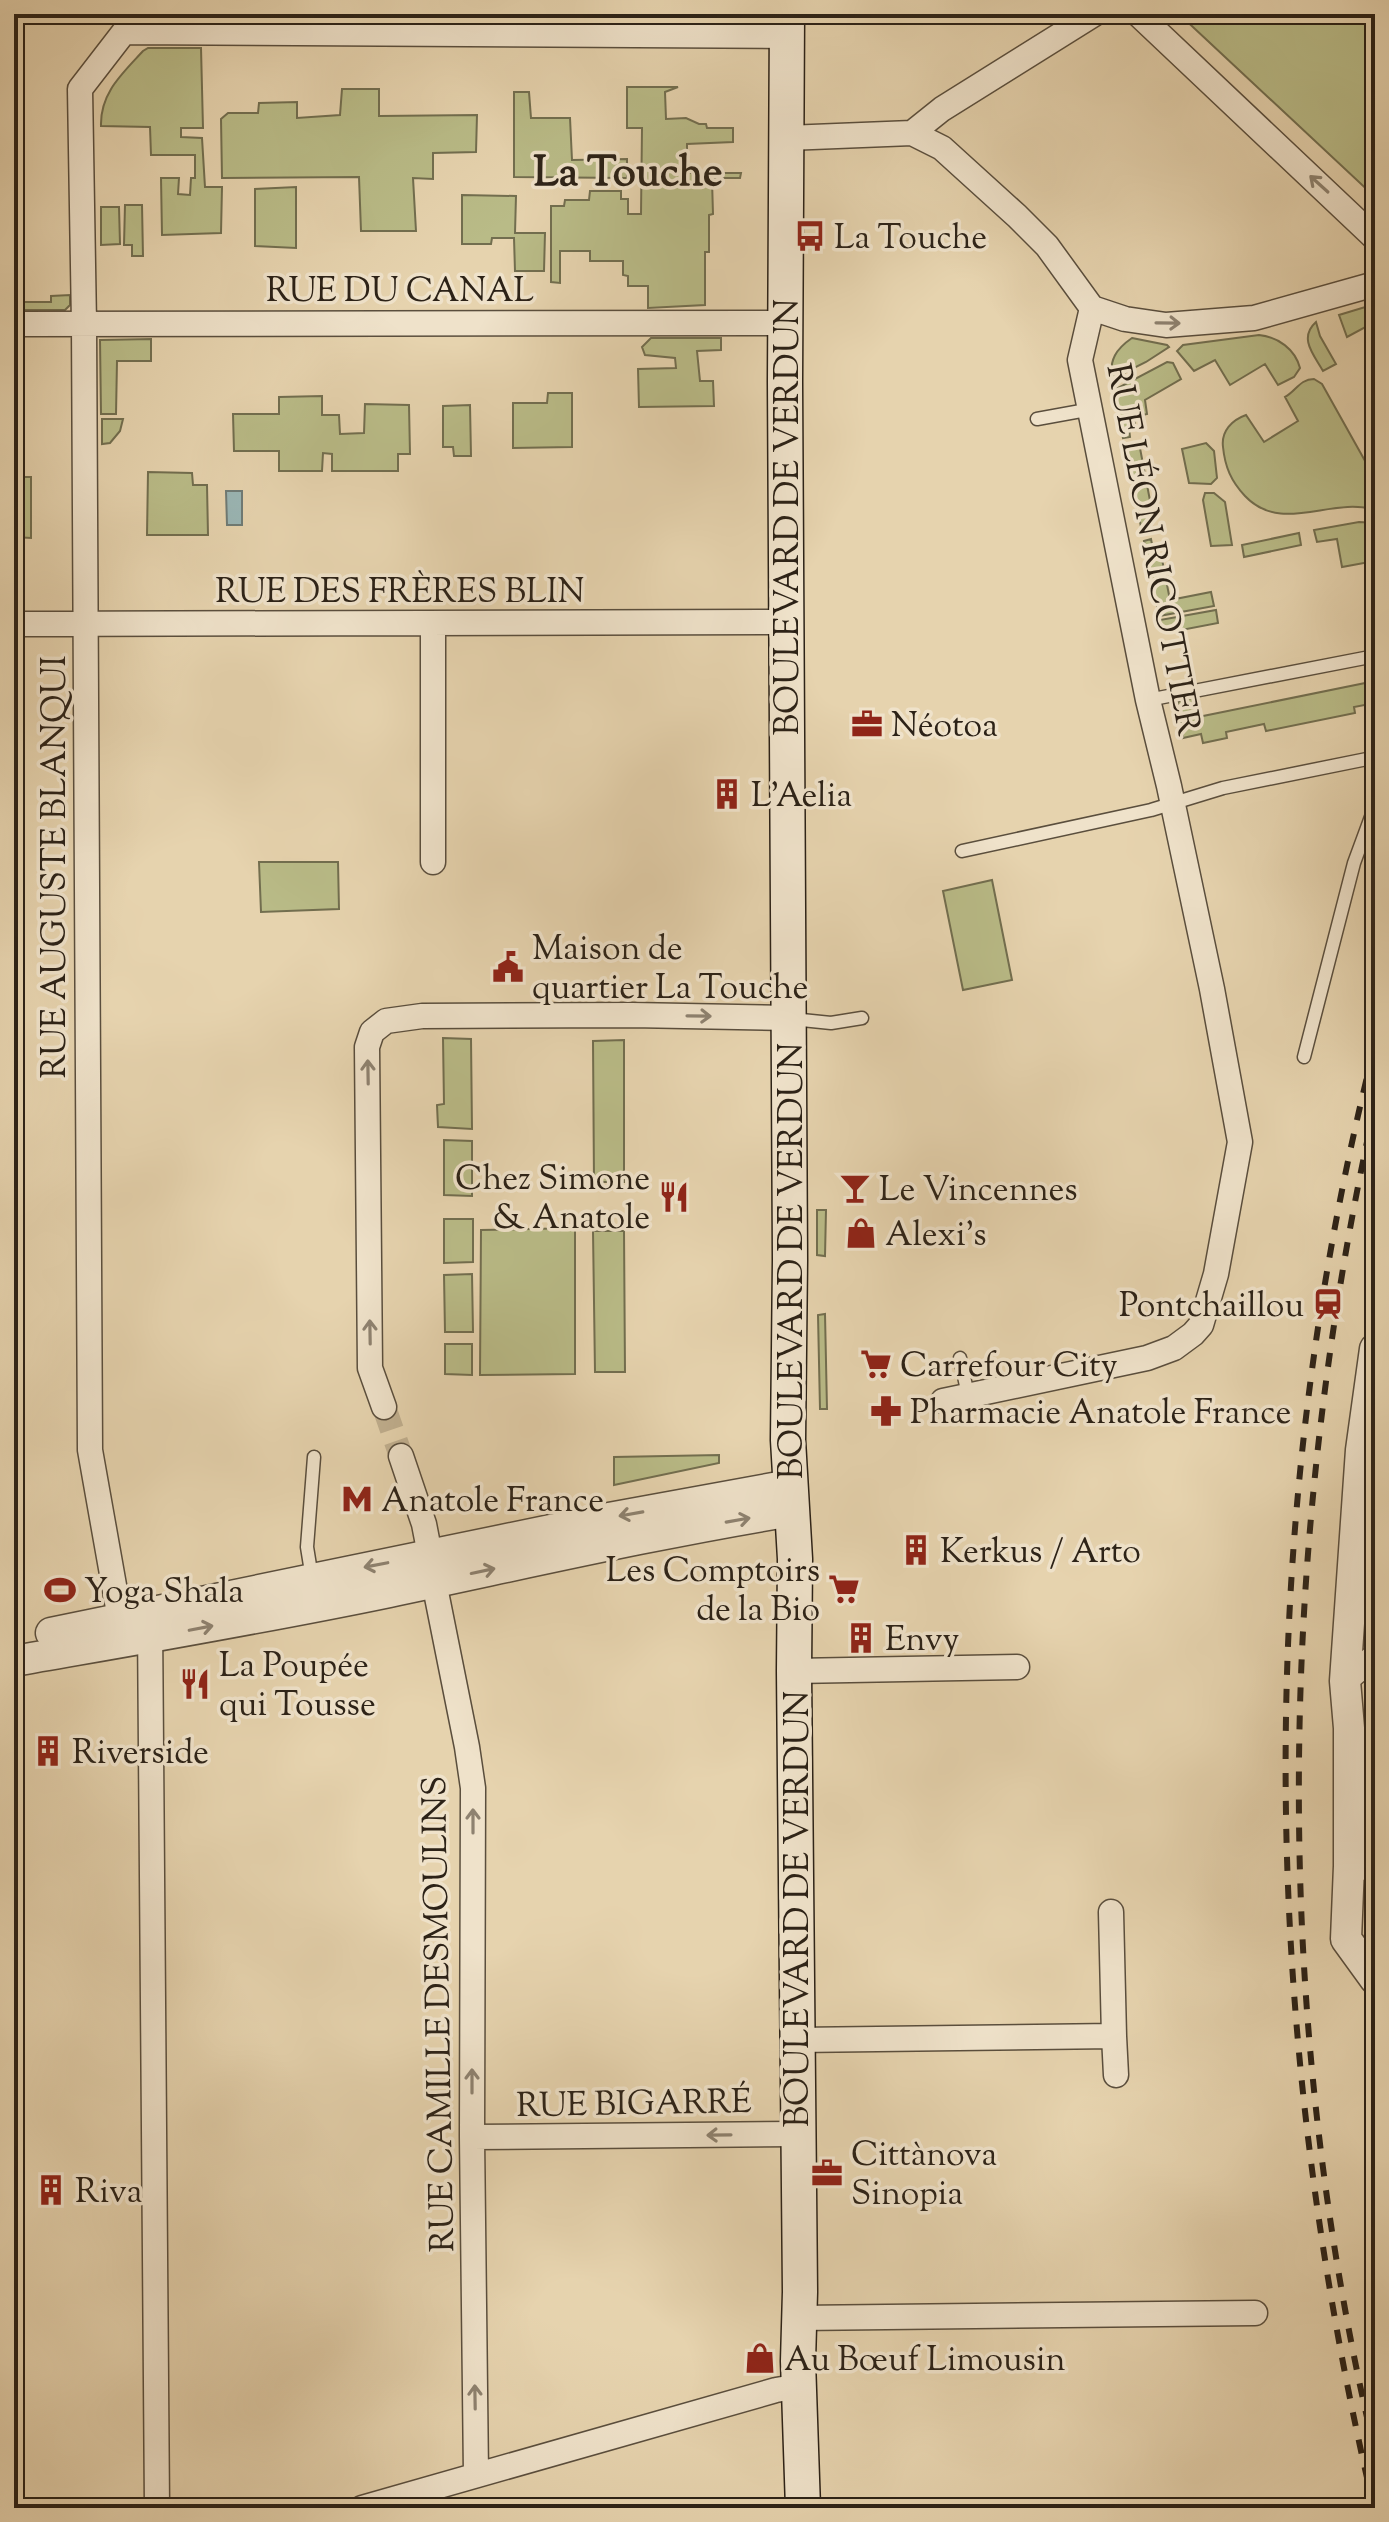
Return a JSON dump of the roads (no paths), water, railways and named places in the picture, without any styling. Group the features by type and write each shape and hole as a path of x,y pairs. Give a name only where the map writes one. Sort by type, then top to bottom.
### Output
{"main road":[{"name":"BOULEVARD DE VERDUN","path":"787,25 788,1440 795,1559 797,2134 803,2508"}],"street":[{"path":"912,133 942,109 1094,14"},
{"path":"1138,14 1375,238"},
{"name":"RUE AUGUSTE BLANQUI","path":"157,2508 136,1628 90,1450 80,89 124,32 787,25"},
{"path":"787,138 912,133 942,148 1047,246 1092,308 1125,319 1166,325 1254,318 1375,284"},
{"name":"RUE LÉON RICOTTIER","path":"943,1401 1163,1353 1193,1334 1204,1316 1216,1274 1240,1142 1212,989 1148,700 1080,360 1092,308"},
{"name":"RUE DU CANAL","path":"14,324 786,323"},
{"name":"RUE DES FRÈRES BLIN","path":"14,624 786,622"},
{"path":"433,623 433,862"},
{"path":"384,1407 370,1368 367,1047 372,1032 386,1021 422,1016 789,1018"},
{"path":"1375,1351 1361,1450 1345,1681 1362,1872 1346,1939 1375,1979"},
{"name":"RUE CAMILLE DESMOULINS","path":"401,1456 424,1524 473,1788 472,2137 476,2475"},
{"path":"14,1640 136,1628 432,1569 609,1518 791,1498"},
{"path":"14,1661 312,1578 432,1569"},
{"path":"1345,1681 1375,1656"},
{"path":"794,1671 1017,1667"},
{"path":"1111,1912 1116,2075"},
{"path":"797,2040 1114,2036"},
{"name":"RUE BIGARRÉ","path":"472,2137 797,2134"},
{"path":"799,2318 1255,2313"},
{"path":"362,2508 776,2390 800,2386"}],"lane":[{"path":"1037,419 1092,409"},
{"path":"1148,700 1375,656"},
{"path":"962,851 1067,829 1223,788 1367,759 1375,761"},
{"path":"1304,1057 1354,863 1375,806"},
{"path":"789,1018 831,1023 862,1018"},
{"path":"960,1358 968,1395"},
{"path":"312,1578 307,1547 314,1457"}],"water":[{"path":"226,491 242,491 242,525 227,525"}],"tunnel":[{"path":"384,1407 401,1456"}],"railway":[{"path":"1374,2508 1336,2326 1309,2144 1292,1960 1286,1776 1291,1593 1307,1409 1335,1227 1375,1045"},
{"path":"1375,1105 1343,1271 1319,1440 1304,1609 1299,1778 1303,1948 1317,2118 1341,2286 1375,2452"}],"place":[{"name":"La Touche","path":"810,236"},
{"name":"Néotoa","path":"867,724"},
{"name":"L'Aelia","path":"727,794"},
{"name":"Maison de quartier La Touche","path":"508,967"},
{"name":"Le Vincennes","path":"855,1188"},
{"name":"Chez Simone & Anatole","path":"674,1197"},
{"name":"Alexi's","path":"861,1233"},
{"name":"Pontchaillou","path":"1328,1304"},
{"name":"Carrefour City","path":"876,1364"},
{"name":"Pharmacie Anatole France","path":"886,1411"},
{"name":"Anatole France","path":"357,1499"},
{"name":"Kerkus / Arto","path":"916,1550"},
{"name":"Les Comptoirs de la Bio","path":"844,1589"},
{"name":"Yoga Shala","path":"60,1590"},
{"name":"Envy","path":"861,1638"},
{"name":"La Poupée qui Tousse","path":"195,1684"},
{"name":"Riverside","path":"48,1751"},
{"name":"Cittànova Sinopia","path":"827,2173"},
{"name":"Riva","path":"51,2190"},
{"name":"Au Bœuf Limousin","path":"760,2358"}],"district":[{"name":"La Touche","path":"628,170"}]}
